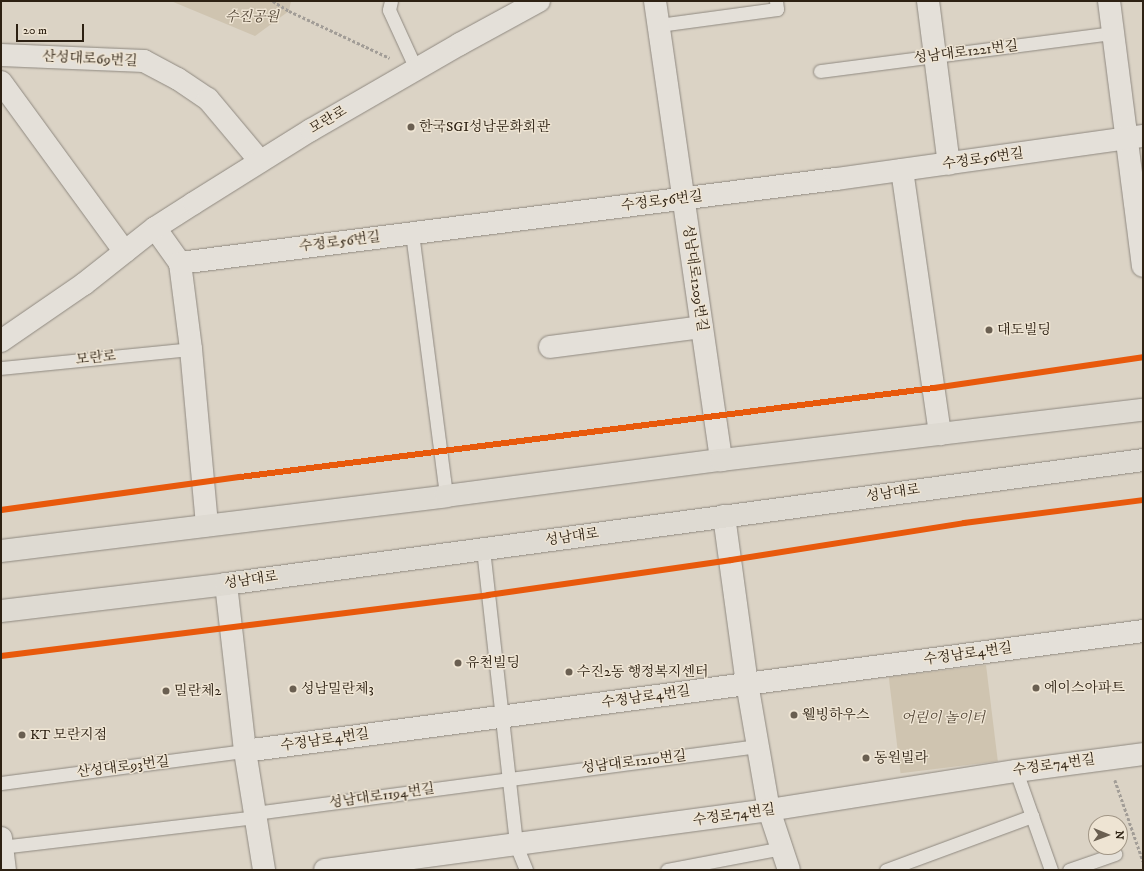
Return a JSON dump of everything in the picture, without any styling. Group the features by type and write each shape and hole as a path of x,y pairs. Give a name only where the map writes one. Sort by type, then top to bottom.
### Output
{"main road":[{"path":"1,551 446,496 721,460 1143,410"},
{"name":"성남대로","path":"1,611 226,584 1143,460"}],"street":[{"name":"모란로","path":"1,341 84,284 155,228 260,161 416,69 539,1"},
{"name":"성남대로1209번길","path":"655,1 721,460"},
{"path":"928,1 949,164"},
{"path":"1109,1 1113,33 1134,137 1143,266"},
{"name":"산성대로69번길","path":"1,55 144,61 178,79 208,99 260,161"},
{"path":"1,82 125,252"},
{"name":"수정로56번길","path":"180,263 949,164 1134,137"},
{"path":"902,170 940,434"},
{"path":"155,228 180,263 191,349 207,525"},
{"path":"550,347 702,326"},
{"path":"724,516 747,683 769,810 789,870"},
{"path":"226,584 245,751 264,870"},
{"name":"수정남로4번길","path":"245,751 1143,631"},
{"name":"수정로74번길","path":"325,870 769,810 1016,771 1143,754"},
{"path":"1,844 5,870"}],"lane":[{"path":"391,1 390,10 416,69"},
{"path":"659,25 777,9 776,1"},
{"name":"성남대로1221번길","path":"820,71 1113,33"},
{"path":"412,233 446,496"},
{"name":"모란로","path":"1,368 191,349"},
{"path":"483,549 510,778 516,845 526,870"},
{"name":"성남대로1210번길","path":"510,778 758,746"},
{"name":"산성대로93번길","path":"1,783 245,751"},
{"path":"1016,771 1051,870"},
{"name":"성남대로1194번길","path":"1,844 255,815 510,778"},
{"path":"886,870 1032,816"},
{"path":"667,870 782,848"},
{"path":"1069,870 1112,855"}],"path":[{"path":"273,1 289,11 416,69"},
{"path":"1107,758 1143,861"}],"green space":[{"name":"수진공원","path":"171,1 291,1 289,11 255,36"},
{"name":"어린이 놀이터","path":"986,665 998,761 901,773 889,677"}],"cycle path":[{"path":"1,510 240,477 934,388 1143,357"},
{"path":"1,656 488,595 731,560 964,523 1143,500"}],"place":[{"name":"한국SGI성남문화회관","path":"411,127"},
{"name":"대도빌딩","path":"989,330"},
{"name":"유천빌딩","path":"458,663"},
{"name":"수진2동 행정복지센터","path":"569,672"},
{"name":"에이스아파트","path":"1036,688"},
{"name":"성남밀란체3","path":"293,689"},
{"name":"밀란체2","path":"166,691"},
{"name":"웰빙하우스","path":"794,715"},
{"name":"KT 모란지점","path":"22,735"},
{"name":"동원빌라","path":"866,758"}]}
